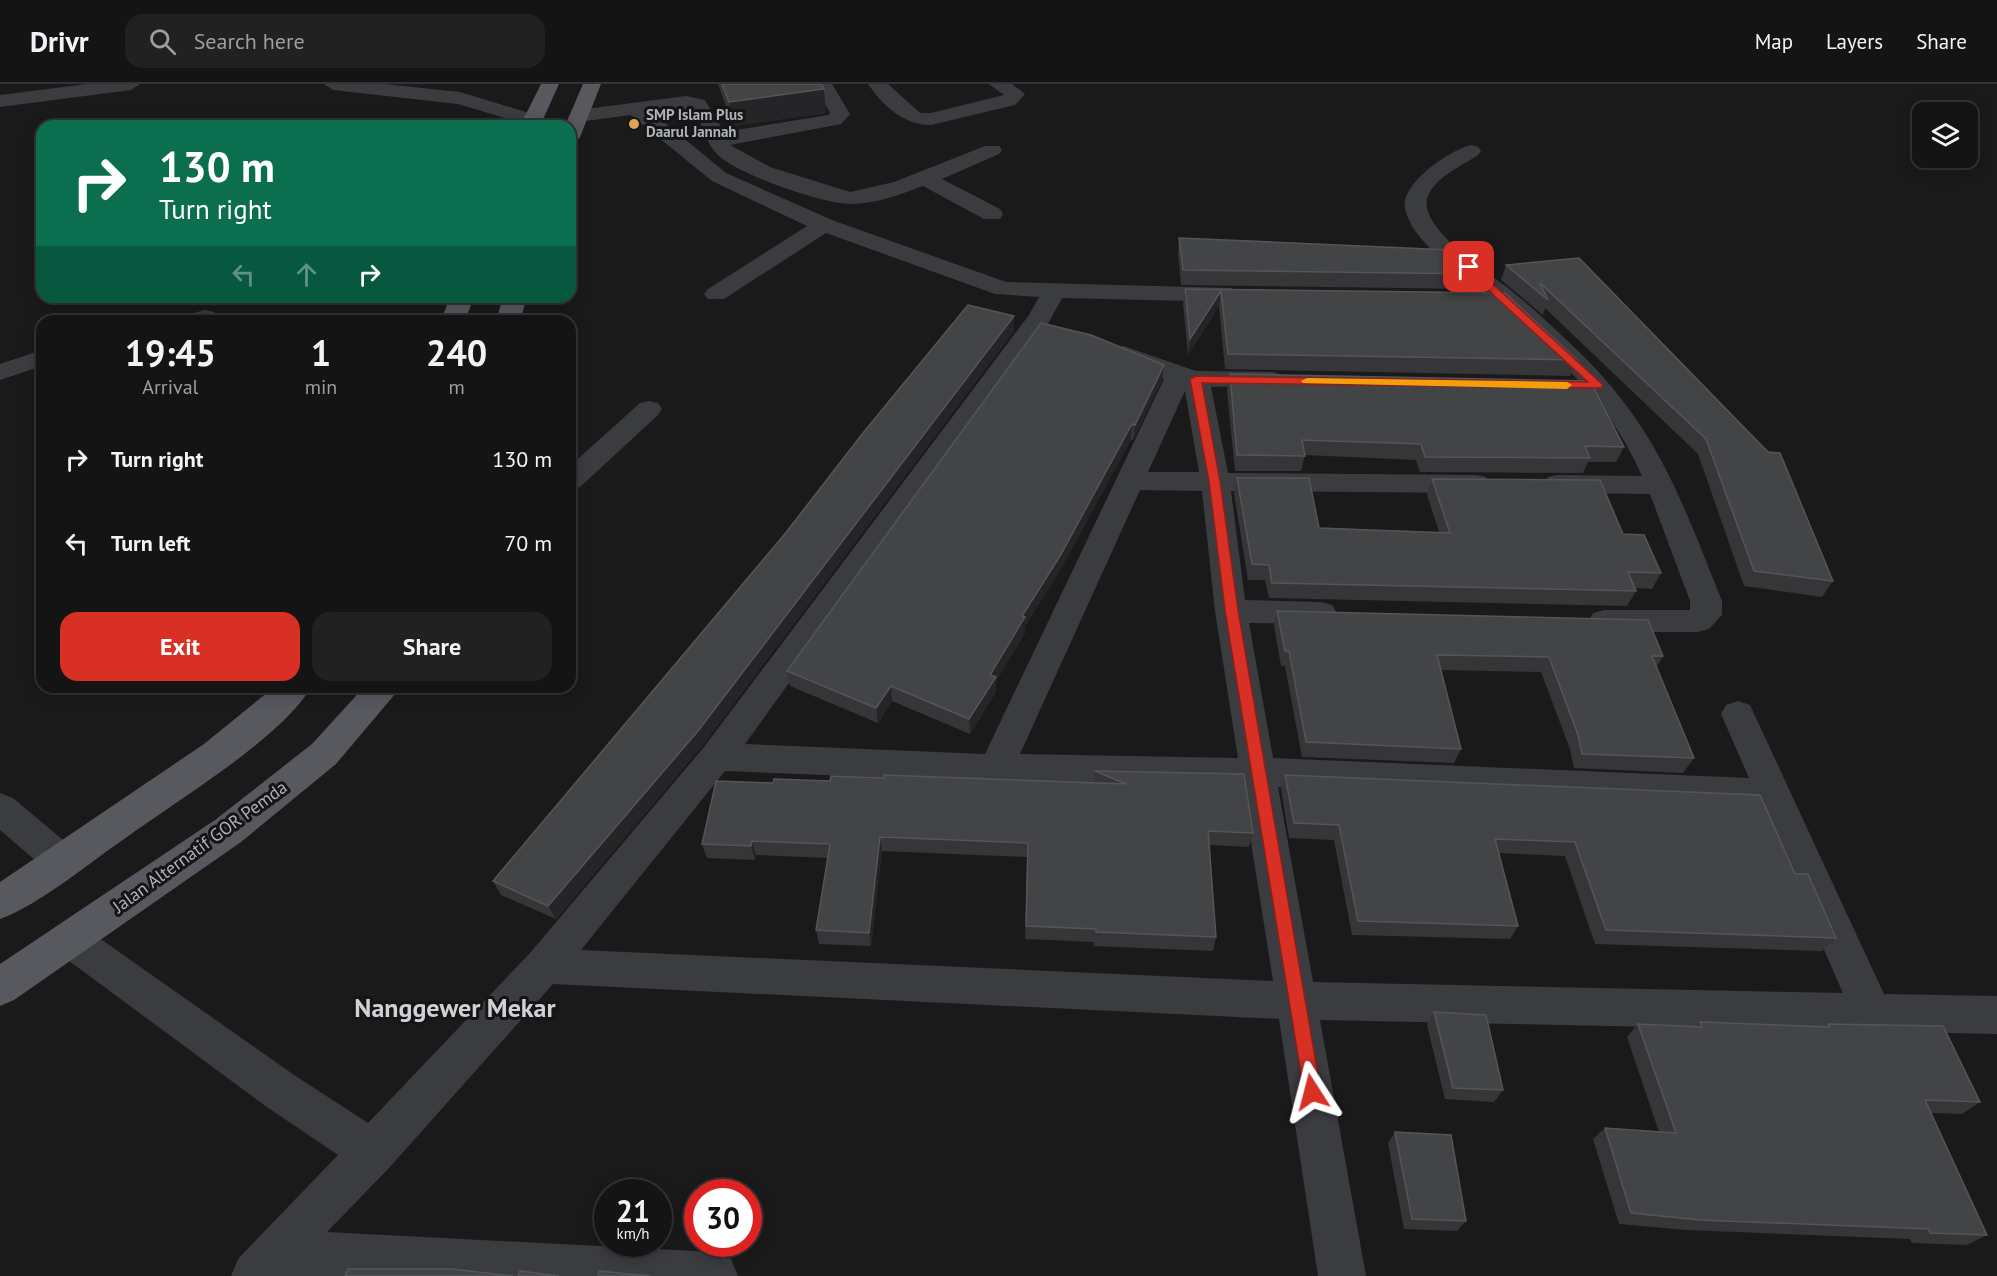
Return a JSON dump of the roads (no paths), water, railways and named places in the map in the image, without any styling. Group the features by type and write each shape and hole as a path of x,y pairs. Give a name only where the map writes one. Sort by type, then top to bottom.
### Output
{"main road":[{"path":"532,120 550,84"},
{"path":"576,122 585,100"},
{"path":"0,902 63,862 219,753 274,709 289,693"},
{"name":"Jalan Alternatif GOR Pemda","path":"0,987 228,831 324,754 379,693"}],"street":[{"path":"0,87 20,84"},
{"path":"0,101 131,84"},
{"path":"333,84 464,91 525,120"},
{"path":"717,139 834,120 840,114 823,84"},
{"path":"877,84 911,117 931,119 1008,101 1014,97 1015,94 998,84"},
{"path":"585,100 703,85"},
{"path":"585,100 636,109 686,102 698,104 723,149 740,162 840,196 866,196 924,178 992,150"},
{"path":"636,109 673,138 688,154 719,177 824,225 1003,290 1052,312 1256,296"},
{"path":"1471,151 1427,182 1416,198 1419,216 1438,240 1507,300 1598,386 1628,420 1661,485 1706,601 1706,615 1698,621 1678,623 1572,620"},
{"path":"924,178 992,214"},
{"path":"717,294 824,225"},
{"path":"1472,299 1507,300"},
{"path":"266,1265 544,966 716,757 1052,312"},
{"path":"1105,347 1187,378 1302,381"},
{"path":"0,372 36,360"},
{"path":"996,768 1130,481 1187,378"},
{"path":"1187,378 1215,481 1231,610 1260,772 1342,1276"},
{"path":"1563,385 1598,386"},
{"path":"576,476 649,409"},
{"path":"1130,481 1497,484"},
{"path":"1532,484 1661,485"},
{"path":"1231,610 1349,614"},
{"path":"1738,714 1872,1012"},
{"path":"716,757 996,768 1260,772 1774,794"},
{"path":"0,808 63,862"},
{"path":"71,940 279,1090 373,1152"},
{"path":"544,966 1298,1000 1997,1015"},
{"path":"266,1265 714,1276"}],"place":[{"name":"SMP Islam Plus Daarul Jannah","path":"634,124"}],"district":[{"name":"Nanggewer Mekar","path":"455,1008"}]}
